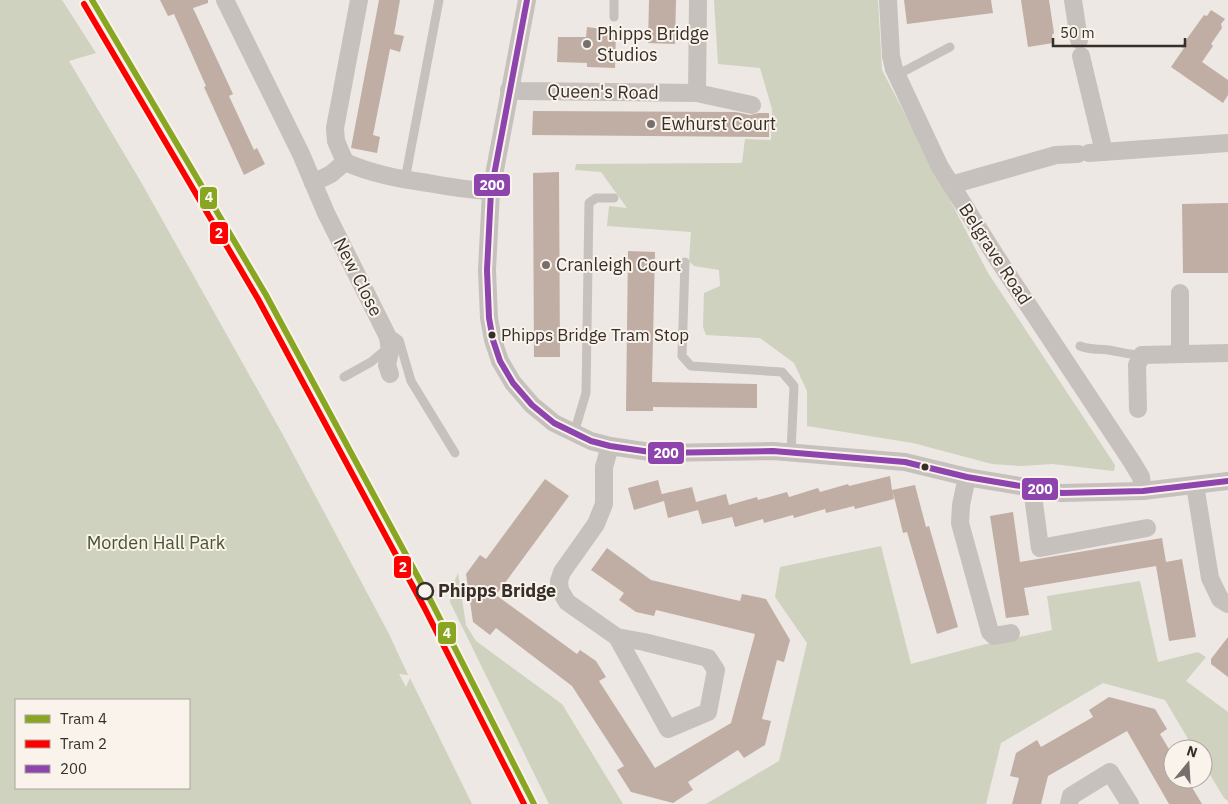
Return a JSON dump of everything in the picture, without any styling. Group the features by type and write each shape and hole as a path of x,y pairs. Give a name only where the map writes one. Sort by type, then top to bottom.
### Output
{"street":[{"name":"New Close","path":"225,0 301,154 389,342 387,365 390,374"},
{"path":"359,0 335,128 336,141 345,162 363,170 406,180 490,191"},
{"path":"527,0 508,90 490,191 487,270 489,318 493,340 500,360 513,383 532,405 554,422 574,433 610,446 657,453 773,451 905,462 967,477 1062,492 1143,491 1228,481"},
{"path":"697,93 698,0"},
{"name":"Belgrave Road","path":"888,0 891,56 894,69 940,167 1132,462 1141,477 1143,491"},
{"path":"1073,0 1080,48 1090,153"},
{"name":"Queen's Road","path":"508,90 697,93 752,105"},
{"path":"951,185 1056,155 1228,143"},
{"path":"313,183 331,174 345,162"},
{"path":"1180,293 1180,353"},
{"path":"1138,409 1137,365 1142,355 1228,353"},
{"path":"610,446 604,466 604,504 596,524 562,572 559,581 560,590 567,602 617,637 708,658 716,670 708,712 668,729 617,637"},
{"path":"967,477 961,505 960,524 990,632 994,636 1011,633"},
{"path":"1194,485 1210,578 1220,599 1228,604"},
{"path":"1032,488 1040,548 1147,528"},
{"path":"1069,804 1071,796 1110,772 1130,804"}],"lane":[{"path":"406,180 440,0"},
{"path":"614,0 614,18"},
{"path":"897,75 950,47"},
{"path":"574,433 586,393 589,203 596,198 614,198"},
{"path":"685,262 682,356 691,366 782,372 794,386 791,452"},
{"path":"344,377 371,362 395,337 399,340 411,381 455,453"},
{"path":"1080,346 1090,350 1106,349 1130,355 1142,355"}],"green space":[{"name":"Morden Hall Park","path":"0,0 62,0 96,53 69,61 141,182 283,435 389,634 408,675 399,674 406,687 410,678 472,804 0,804"},
{"path":"714,0 878,0 882,70 988,273 1115,465 1114,471 1052,464 1021,466 992,464 913,443 807,426 807,391 794,363 760,338 706,335 703,327 704,293 720,286 719,270 694,266 689,261 691,232 607,226 609,206 627,208 601,172 575,170 576,164 742,163 745,139 771,140 772,109 760,68 718,64"},
{"path":"881,546 911,664 982,645 1052,630 1047,596 1140,581 1158,662 1198,652 1206,657 1186,681 1228,712 1228,801 1224,798 1213,780 1213,739 1188,739 1165,700 1103,683 1001,743 986,804 706,804 779,761 807,643 775,597 780,567"},
{"path":"458,573 466,625 476,641 562,704 623,804 549,804 450,602 450,591"}],"building":[{"path":"160,0 208,0 208,3 193,8 233,94 229,96 254,150 257,148 265,164 244,175 204,87 206,86 174,14 168,16"},
{"path":"379,0 400,0 394,34 404,36 400,52 390,49 373,135 380,137 377,153 351,148"},
{"path":"649,0 676,0 675,44 648,43"},
{"path":"904,0 991,0 993,13 907,24"},
{"path":"1021,0 1049,0 1054,33 1052,35 1053,43 1028,47"},
{"path":"1211,10 1225,19 1221,24 1222,28 1211,44 1213,46 1202,62 1228,80 1228,95 1223,103 1171,67 1184,48 1181,47 1204,15 1207,16"},
{"name":"Phipps Bridge Studios","path":"587,27 616,31 615,68 587,67 587,63 557,62 558,37 586,37"},
{"name":"Ewhurst Court","path":"533,111 736,112 750,115 769,113 769,137 532,135"},
{"name":"Cranleigh Court","path":"559,172 560,357 534,357 533,173"},
{"path":"1228,203 1228,273 1183,273 1182,204"},
{"path":"628,251 655,252 652,382 757,384 757,408 653,407 653,411 626,411"},
{"path":"890,476 892,490 915,485 926,527 929,526 958,627 937,634 907,532 903,533 893,492 894,499 855,509 854,506 826,513 825,509 794,518 793,515 764,523 763,519 735,527 732,517 702,524 698,510 668,518 664,501 634,510 628,488 658,480 662,495 692,487 696,502 726,494 729,505 757,497 758,500 787,492 789,497 818,488 820,492 848,484 849,486"},
{"path":"545,479 569,496 496,595 577,654 580,650 596,661 606,677 599,681 655,768 731,723 755,634 656,610 654,616 636,612 619,600 624,593 591,570 607,548 651,580 740,601 742,594 766,599 790,640 784,662 777,660 762,719 771,721 765,745 744,758 738,750 688,782 693,790 673,803 631,792 617,770 624,766 572,686 496,628 490,635 473,622 466,574 480,555 486,559"},
{"path":"1013,512 1020,562 1162,538 1166,562 1182,559 1196,637 1169,641 1156,566 1024,588 1029,615 1006,618 990,516"},
{"path":"1228,637 1228,677 1211,664 1211,659"},
{"path":"1109,697 1155,709 1167,729 1160,734 1163,739 1163,789 1193,789 1202,804 1169,804 1127,731 1048,776 1041,804 1012,804 1019,778 1010,776 1016,753 1037,740 1041,747 1093,717 1089,710"}],"tram line":[{"name":"4","path":"92,0 266,295 432,603 534,804"},
{"name":"2","path":"84,4 258,299 424,607 524,804"}],"transit line":[{"name":"200","path":"527,0 491,191 487,270 489,318 493,340 500,361 513,383 532,405 554,423 591,441 610,446 657,453 773,451 905,462 967,477 1062,493 1143,491 1228,481"}],"place":[{"name":"Phipps Bridge Studios","path":"587,44"},
{"name":"Ewhurst Court","path":"651,124"},
{"name":"Cranleigh Court","path":"546,265"},
{"name":"Phipps Bridge Tram Stop","path":"492,335"},
{"name":"Phipps Bridge","path":"425,591"}]}
